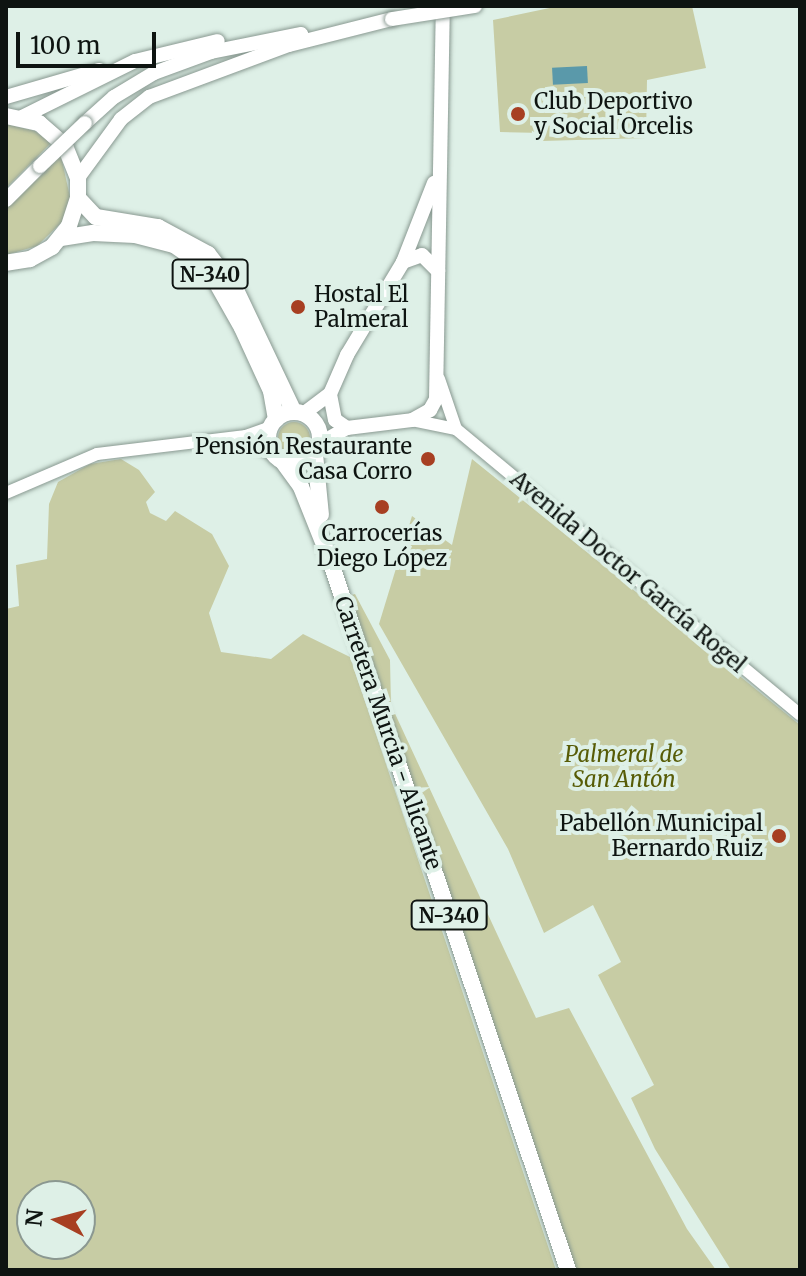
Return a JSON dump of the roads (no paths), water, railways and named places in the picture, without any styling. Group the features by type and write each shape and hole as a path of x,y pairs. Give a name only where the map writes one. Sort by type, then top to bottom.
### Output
{"highway":[{"path":"14,116 53,133 65,146 78,178 78,198 61,238"},
{"name":"N-340","path":"78,198 96,217 158,227 208,254 236,290 298,413 317,426 317,449"},
{"name":"N-340","path":"6,263 41,254 61,238 93,233 135,235 174,245 197,261 215,280 242,328 271,391 278,458"},
{"path":"273,423 298,413"},
{"path":"278,458 297,464 317,449"},
{"name":"Carretera Murcia - Alicante","path":"317,449 330,560"},
{"name":"Carretera Murcia - Alicante","path":"278,458 301,487 330,560 568,1270"}],"main road":[{"path":"6,200 114,97 174,65 310,32 475,6"},
{"path":"438,378 439,155 444,12"},
{"path":"78,178 121,119 149,97 256,56 392,19"},
{"path":"6,97 228,38 310,32"},
{"path":"14,116 135,61"},
{"path":"347,428 330,411 330,394 347,355 403,262 433,189 439,155"},
{"path":"403,262 422,255 439,271"},
{"name":"Avenida Doctor García Rogel","path":"317,449 347,428 412,420 430,410 438,378"},
{"path":"298,413 330,394"}],"street":[{"path":"438,378 456,429"},
{"name":"Avenida Doctor García Rogel","path":"412,420 456,429 800,715"},
{"path":"6,493 97,454 233,438 273,423"},
{"path":"233,438 278,458"}],"water":[{"path":"587,66 588,83 553,85 552,68"}],"place":[{"name":"Club Deportivo y Social Orcelis","path":"518,114"},
{"name":"Hostal El Palmeral","path":"298,307"},
{"name":"Pensión Restaurante Casa Corro","path":"428,459"},
{"name":"Carrocerías Diego López","path":"382,507"},
{"name":"Pabellón Municipal Bernardo Ruiz","path":"779,836"}],"park label":[{"name":"Palmeral de San Antón","path":"624,766"}]}
